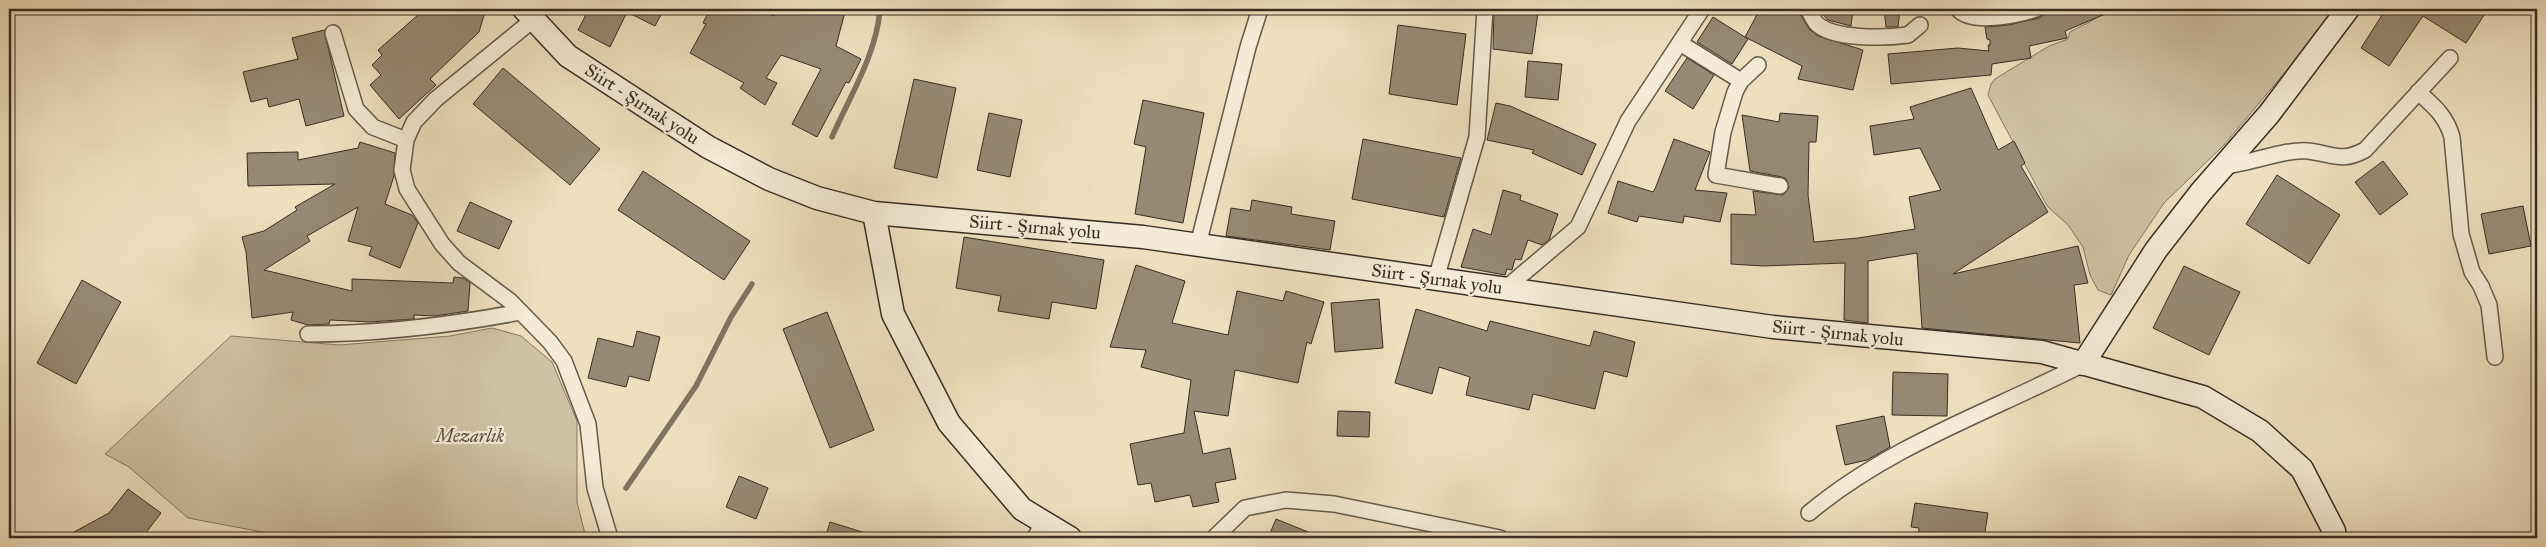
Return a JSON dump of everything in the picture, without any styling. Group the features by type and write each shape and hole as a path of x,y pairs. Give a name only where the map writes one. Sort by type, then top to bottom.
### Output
{"street":[{"path":"1198,245 1248,47 1260,9"},
{"path":"1436,279 1477,138 1485,9"},
{"path":"1506,288 1578,227 1628,121 1702,9"},
{"path":"1808,9 1816,23 1829,30 1853,35 1908,35 1920,25"},
{"path":"1958,9 1971,16 2005,17 2036,9"},
{"path":"1809,513 1828,497 1896,454 1962,420 2082,364 2156,250 2223,166 2269,114 2348,9"},
{"path":"529,14 436,99 414,122 406,140 402,170 407,189 423,218 459,263 510,301 559,354 574,385 588,424 595,488 610,538"},
{"name":"Siirt - Şırnak yolu","path":"529,14 568,56 708,147 769,178 817,198 874,212 1133,236 1773,327 2042,352 2204,397 2260,431 2302,469 2334,531 2335,538"},
{"path":"333,33 356,109 373,127 406,140"},
{"path":"1680,43 1740,81"},
{"path":"2223,166 2286,153 2308,151 2341,158 2354,156 2365,150 2450,58"},
{"path":"1758,65 1740,81 1723,132 1716,174 1780,186"},
{"path":"2418,92 2442,113 2452,137 2461,234 2472,272 2481,286 2489,305 2495,356"},
{"path":"874,212 893,314 949,423 1039,530 1070,538"},
{"path":"308,334 346,334 403,329 521,312"},
{"path":"1214,538 1245,508 1286,500 1334,504 1500,538"}],"green space":[{"path":"2104,9 2338,9 2224,145 2164,203 2129,255 2111,295 2098,290 2090,275 2083,247 2068,225 2047,206 1988,95 1991,84 1995,79 2049,46 2068,39 2070,32 2095,19"},
{"name":"Mezarlık","path":"492,328 521,336 552,362 577,421 577,502 586,538 368,538 350,535 273,534 188,518 129,467 105,454 231,336 339,345 450,336"}],"building":[{"path":"414,9 480,9 484,15 479,32 430,79 436,85 399,119 370,85 381,75 372,65 382,55 378,50 418,15"},
{"path":"589,9 664,9 655,26 627,12 610,47 578,30"},
{"path":"710,9 759,9 774,16 776,9 835,9 845,12 836,46 861,59 849,83 846,82 817,137 792,124 821,69 781,55 766,78 777,83 765,105 740,88 744,83 690,53 706,24 703,23"},
{"path":"1494,9 1538,13 1532,54 1493,49"},
{"path":"1760,9 1794,9 1799,12 1809,29 1818,36 1863,50 1853,90 1798,79 1802,66 1745,37"},
{"path":"1818,9 1853,9 1851,26 1828,20"},
{"path":"1884,9 1900,9 1898,27 1886,27"},
{"path":"2045,9 2117,9 2065,31 2067,38 2029,46 2031,58 1992,64 1991,75 1891,84 1888,54 1958,48 1989,51 1988,45 1990,45 1990,40 1987,39 1985,27 2008,25 2039,18 2043,15"},
{"path":"2386,9 2488,9 2466,43 2423,16 2389,66 2361,48"},
{"path":"1713,17 1748,39 1732,64 1697,42"},
{"path":"1398,25 1466,34 1457,105 1389,94"},
{"path":"324,30 344,116 306,126 299,99 269,107 267,98 251,102 243,72 298,59 292,38"},
{"path":"1687,58 1714,75 1693,109 1665,91"},
{"path":"1528,61 1562,64 1558,100 1525,97"},
{"path":"503,68 600,149 570,185 473,104"},
{"path":"914,79 956,88 937,178 894,168"},
{"path":"1971,88 1998,150 2014,141 2025,163 2021,166 2048,212 1953,274 2078,246 2088,283 2074,285 2080,343 1922,328 1917,253 1868,261 1868,323 1844,320 1845,263 1763,266 1731,264 1731,214 1756,215 1753,191 1783,195 1789,187 1786,179 1782,177 1750,171 1742,115 1779,122 1780,113 1818,116 1816,142 1809,142 1808,195 1814,242 1858,238 1915,229 1909,197 1941,190 1920,148 1874,155 1870,126 1914,119 1910,107"},
{"path":"1143,100 1204,113 1183,223 1135,214 1146,147 1134,144"},
{"path":"1496,103 1510,106 1596,144 1582,175 1532,153 1534,150 1487,140"},
{"path":"989,113 1022,120 1010,177 977,170"},
{"path":"1363,139 1461,158 1444,217 1352,199"},
{"path":"1674,139 1710,152 1695,190 1727,193 1720,222 1684,216 1683,223 1639,216 1637,222 1608,213 1618,181 1653,192"},
{"path":"360,142 395,153 394,176 385,204 412,215 418,223 400,268 369,255 372,247 348,241 358,207 307,236 310,241 264,270 352,291 352,279 453,283 454,277 463,278 470,283 468,311 435,316 414,315 414,319 370,322 330,320 329,324 308,325 291,320 293,312 252,318 246,252 242,237 264,231 297,210 295,207 335,184 248,186 247,153 298,152 298,160 358,148"},
{"path":"2383,161 2408,194 2380,215 2355,182"},
{"path":"643,171 750,241 724,280 618,210"},
{"path":"2277,175 2340,215 2309,264 2246,224"},
{"path":"1503,190 1521,195 1520,200 1558,214 1549,240 1542,245 1528,240 1521,260 1515,259 1512,270 1507,269 1505,275 1461,267 1473,229 1491,235"},
{"path":"1252,200 1292,207 1291,214 1335,221 1330,250 1226,236 1231,208 1250,211"},
{"path":"470,202 512,221 499,249 457,231"},
{"path":"2523,206 2531,246 2489,254 2481,214"},
{"path":"964,237 1104,260 1096,309 1052,302 1049,319 998,311 1001,296 956,288"},
{"path":"1136,265 1185,281 1172,323 1228,335 1237,291 1283,301 1286,291 1324,302 1311,344 1307,342 1298,383 1235,370 1228,416 1194,411 1203,454 1230,448 1236,479 1215,483 1219,502 1193,507 1190,495 1155,502 1151,483 1138,485 1130,444 1184,433 1191,380 1141,367 1146,350 1110,347"},
{"path":"2184,266 2240,292 2209,355 2153,328"},
{"path":"82,280 121,302 76,384 37,363"},
{"path":"1379,299 1383,348 1335,352 1331,303"},
{"path":"1416,309 1487,331 1490,321 1590,346 1594,331 1635,342 1627,377 1604,371 1595,409 1533,394 1529,410 1466,395 1470,377 1439,367 1432,394 1395,383"},
{"path":"827,312 874,430 830,448 783,329"},
{"path":"637,331 660,337 649,381 629,376 626,387 588,378 598,338 633,347"},
{"path":"1893,372 1948,374 1947,416 1892,415"},
{"path":"1338,411 1370,412 1369,437 1337,436"},
{"path":"1884,416 1890,447 1867,460 1845,465 1836,426"},
{"path":"739,476 768,488 756,519 726,507"},
{"path":"128,489 161,513 142,538 63,538 109,513"},
{"path":"1915,503 1988,513 1984,538 1918,538 1919,528 1911,527"},
{"path":"1276,519 1323,538 1268,538"},
{"path":"830,522 872,535 871,538 825,538"}],"waterway":[{"path":"832,137 868,58 874,42 880,9"},
{"path":"626,488 696,386 731,317 752,284"}]}
